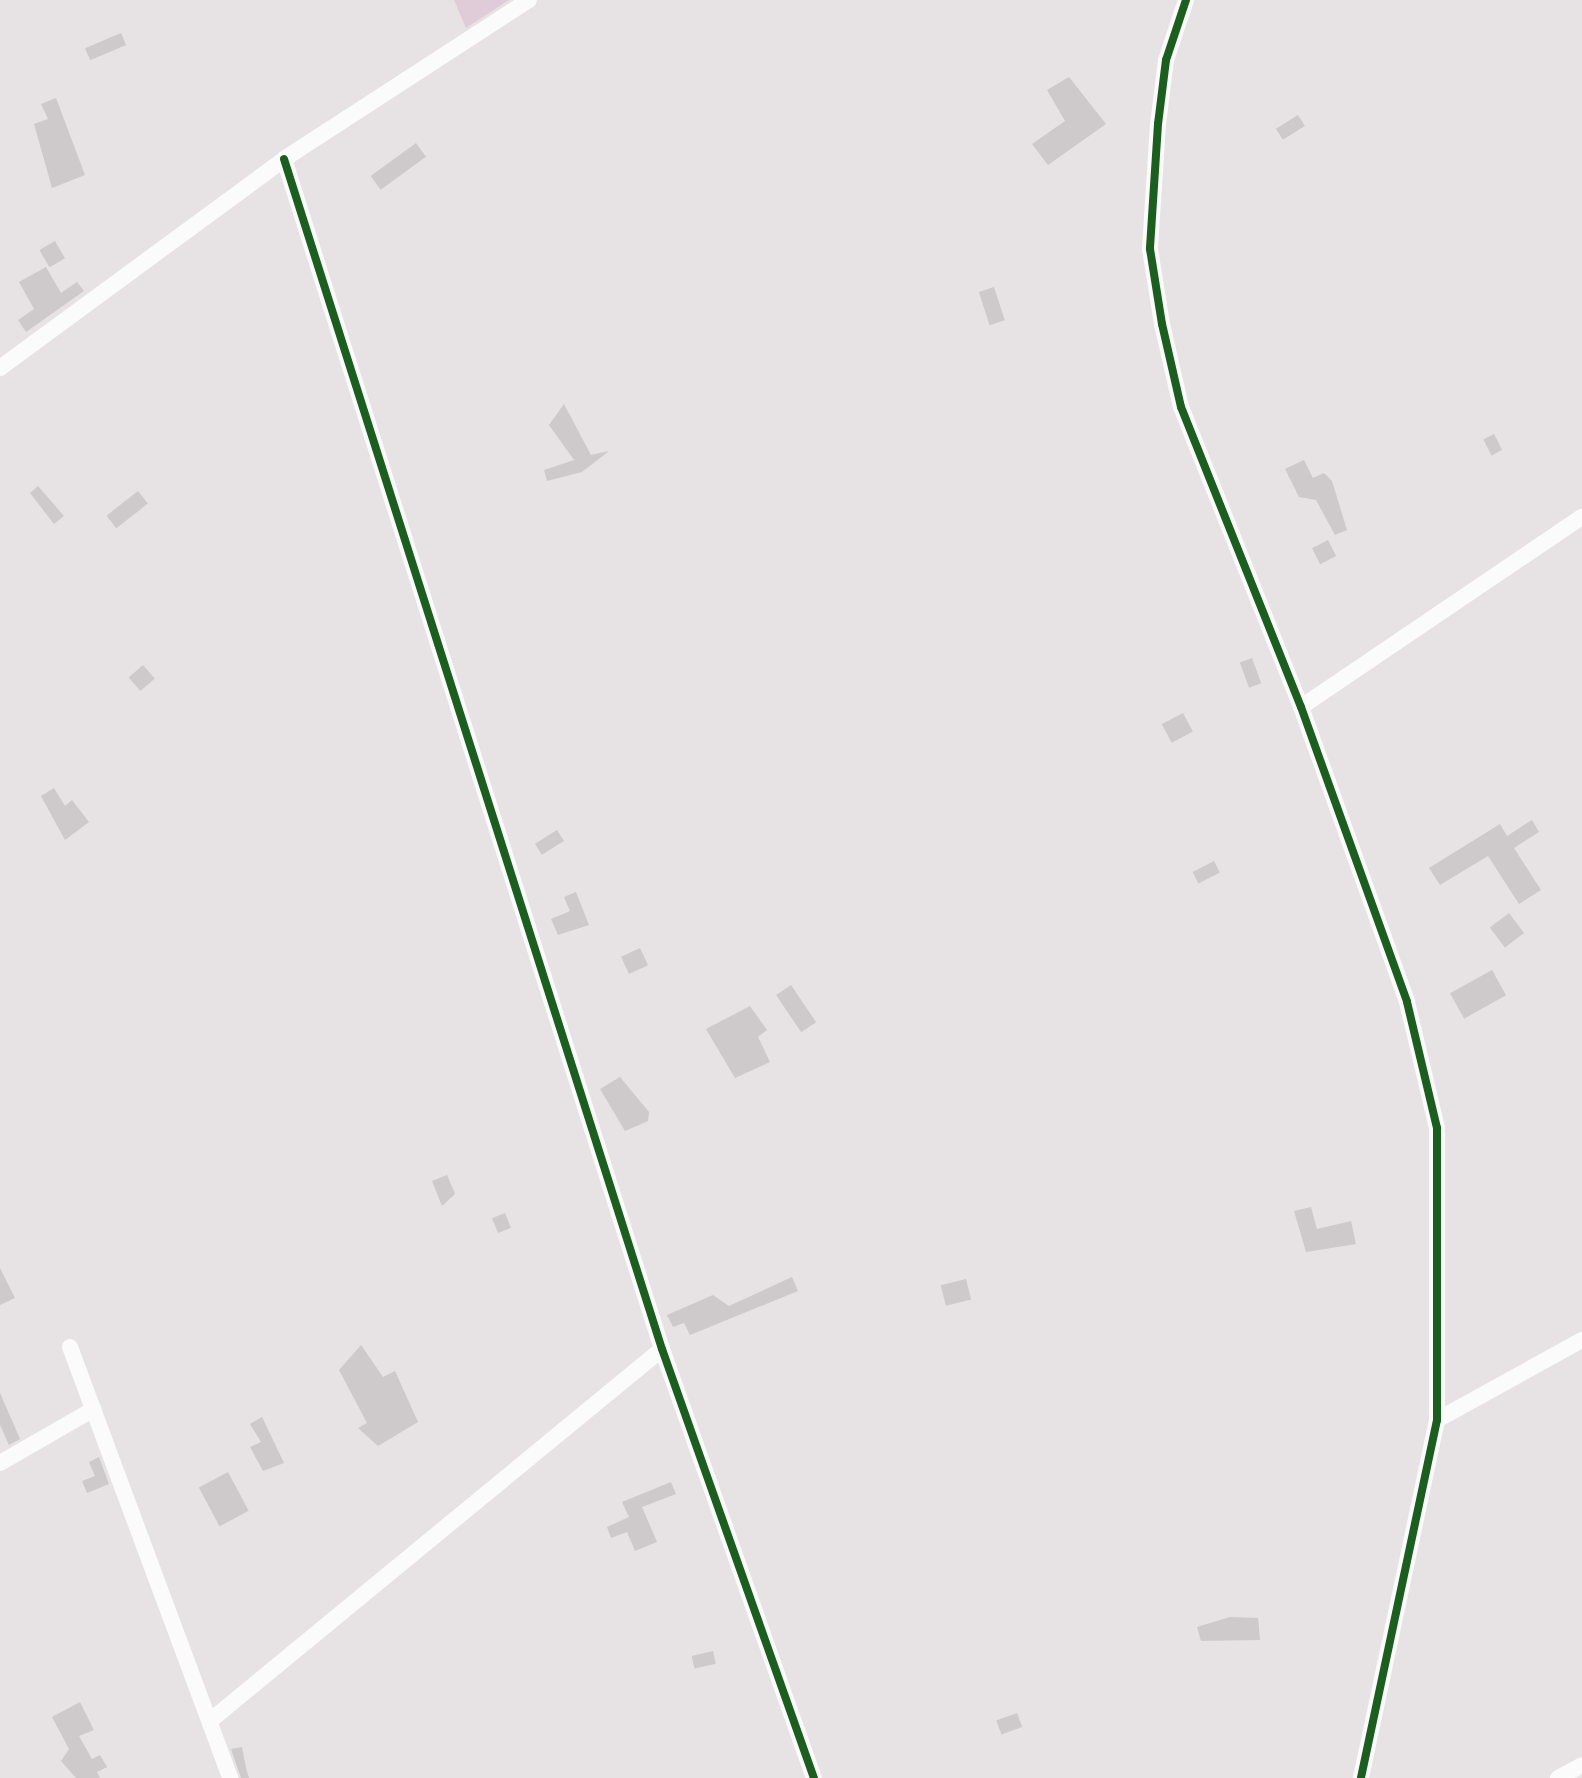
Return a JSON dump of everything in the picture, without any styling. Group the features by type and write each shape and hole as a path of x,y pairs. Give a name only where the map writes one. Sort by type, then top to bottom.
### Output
{"street":[{"path":"0,368 284,159 529,0"},
{"path":"1186,0 1166,60 1158,124 1150,249 1162,324 1181,407 1301,707 1407,1002 1430,1090 1439,1175 1437,1420 1361,1778"},
{"path":"284,159 662,1349 814,1778"},
{"path":"1301,707 1582,517"},
{"path":"1437,1420 1582,1340"},
{"path":"70,1347 230,1778"},
{"path":"211,1720 662,1349"},
{"path":"0,1463 94,1409"},
{"path":"1558,1778 1582,1765"}],"shaded area":[{"path":"454,0 509,0 466,28"}],"building":[{"path":"121,33 126,45 90,60 85,48"},
{"path":"1069,77 1106,124 1048,165 1032,144 1065,121 1047,90"},
{"path":"56,98 85,175 52,188 34,124 48,119 41,104"},
{"path":"1298,115 1305,126 1283,140 1276,129"},
{"path":"416,143 426,157 381,190 371,176"},
{"path":"55,241 65,258 49,267 39,250"},
{"path":"46,267 61,293 77,282 84,291 26,332 18,320 34,309 19,282"},
{"path":"994,287 1005,320 990,325 979,292"},
{"path":"564,404 591,455 609,451 582,472 547,481 544,470 574,460 549,425"},
{"path":"1494,434 1502,450 1491,455 1483,439"},
{"path":"1304,460 1313,478 1324,473 1332,481 1347,530 1335,535 1316,500 1299,497 1285,469"},
{"path":"38,486 64,516 54,524 30,493"},
{"path":"138,491 148,504 116,528 106,516"},
{"path":"1328,540 1336,556 1320,564 1312,548"},
{"path":"1252,658 1261,683 1249,688 1240,662"},
{"path":"143,665 155,679 140,691 129,677"},
{"path":"1183,713 1193,732 1172,743 1162,724"},
{"path":"54,788 65,806 72,800 89,822 65,840 41,796"},
{"path":"1532,820 1539,832 1514,848 1541,890 1519,904 1488,856 1440,885 1429,868 1500,824 1507,836"},
{"path":"557,830 564,841 542,855 535,844"},
{"path":"1214,861 1220,873 1199,883 1193,872"},
{"path":"576,892 589,925 558,935 551,919 570,911 564,897"},
{"path":"1509,913 1524,933 1505,947 1490,927"},
{"path":"640,948 648,965 629,974 621,957"},
{"path":"1492,970 1506,995 1464,1019 1450,993"},
{"path":"791,985 816,1022 801,1032 776,995"},
{"path":"750,1006 767,1030 758,1037 770,1062 735,1078 706,1029"},
{"path":"620,1077 649,1112 648,1121 625,1131 600,1089"},
{"path":"447,1175 455,1194 442,1206 432,1181"},
{"path":"1311,1207 1317,1229 1351,1221 1356,1244 1306,1252 1294,1211"},
{"path":"505,1213 511,1228 498,1233 492,1218"},
{"path":"0,1268 15,1298 0,1305"},
{"path":"792,1277 798,1291 690,1335 684,1323 673,1327 667,1315 713,1295 729,1306"},
{"path":"966,1279 971,1299 946,1306 941,1285"},
{"path":"361,1345 383,1377 395,1371 418,1422 378,1446 358,1428 367,1423 339,1370"},
{"path":"0,1393 20,1439 9,1445 0,1425"},
{"path":"262,1417 284,1463 263,1471 250,1447 261,1442 250,1424"},
{"path":"99,1457 109,1484 87,1493 82,1481 95,1476 89,1462"},
{"path":"228,1472 249,1511 220,1526 199,1487"},
{"path":"671,1482 676,1494 642,1507 657,1542 635,1551 627,1532 611,1538 607,1527 629,1517 622,1502"},
{"path":"1230,1617 1258,1618 1260,1640 1201,1641 1197,1627"},
{"path":"713,1651 716,1664 694,1669 692,1656"},
{"path":"80,1702 94,1730 79,1736 92,1759 100,1755 107,1767 97,1772 100,1778 76,1778 61,1761 69,1749 52,1717"},
{"path":"1017,1713 1022,1727 1001,1735 996,1721"},
{"path":"242,1747 249,1778 241,1778 231,1749"}],"cycle path":[{"path":"1186,0 1166,60 1158,124 1150,249 1162,324 1181,407 1301,707 1407,1002 1437,1128 1437,1420 1361,1778"},
{"path":"284,159 662,1349 814,1778"}]}
